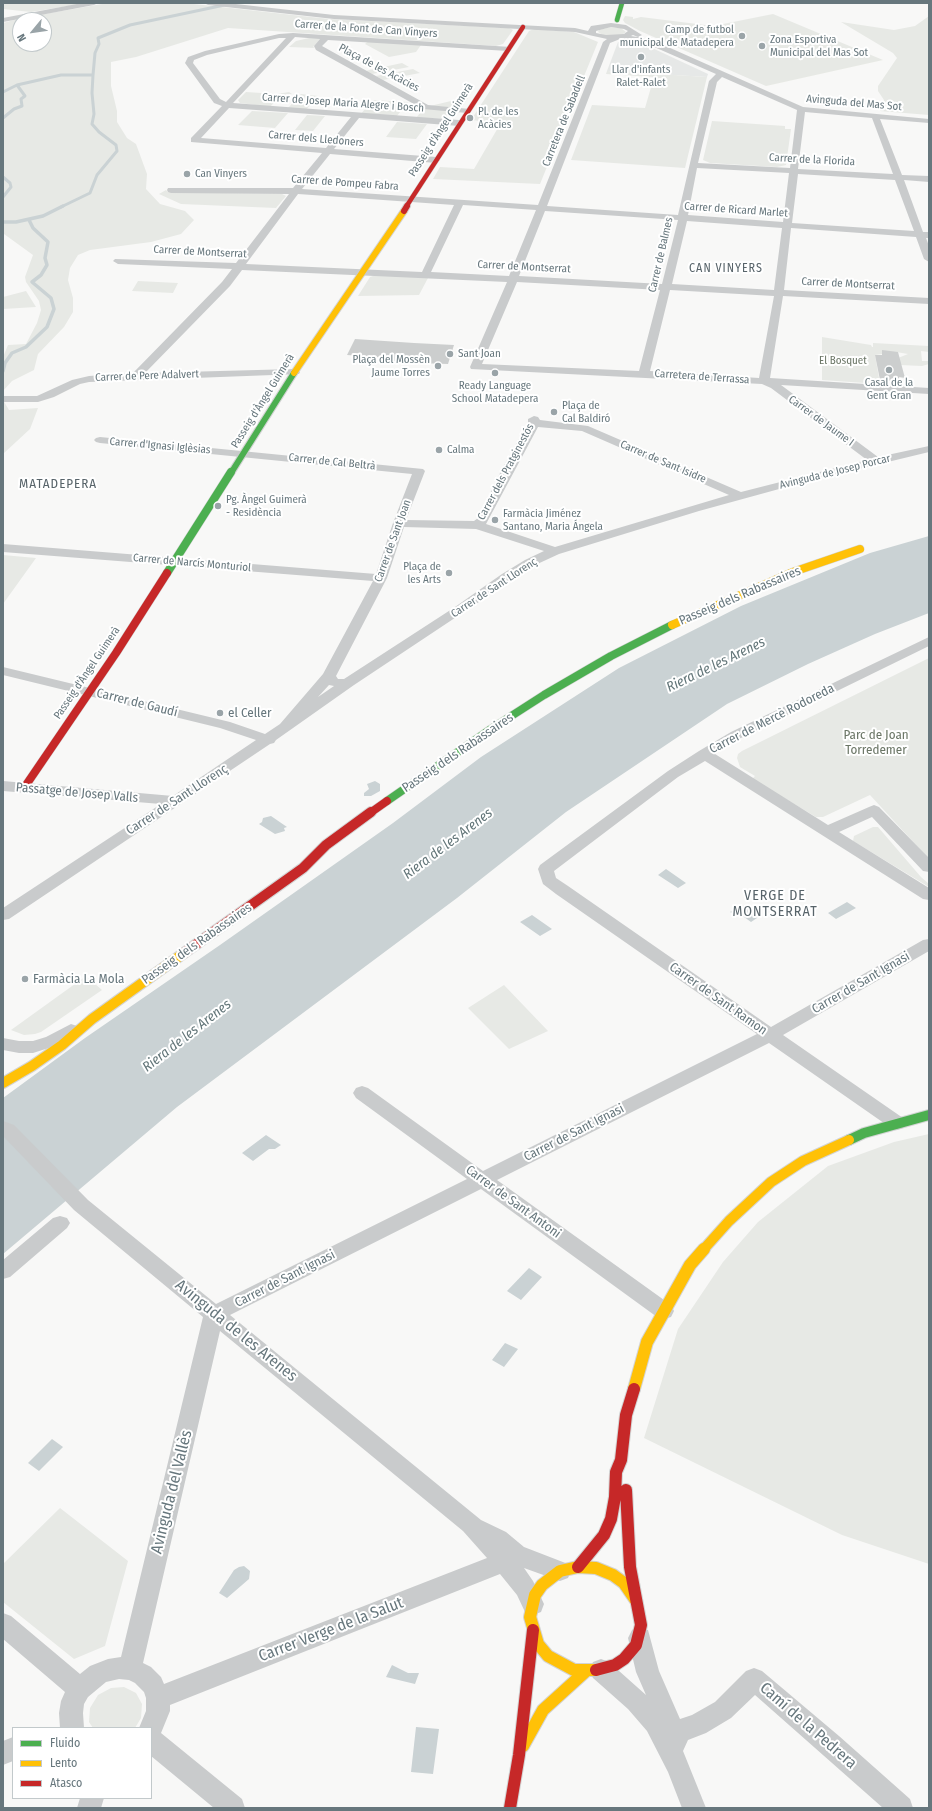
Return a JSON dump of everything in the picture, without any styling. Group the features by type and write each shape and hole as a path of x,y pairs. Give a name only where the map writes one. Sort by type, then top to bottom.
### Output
{"street":[{"path":"3,20 22,15 94,3"},
{"path":"208,3 334,17 575,30 629,30"},
{"path":"598,31 617,20 622,3"},
{"path":"617,20 629,30"},
{"name":"Passeig d'Àngel Guimerà","path":"24,788 90,691 295,372 363,272 523,27"},
{"path":"598,31 607,42 629,35 629,30"},
{"name":"Avinguda del Mas Sot","path":"629,30 647,39 647,41"},
{"name":"Avinguda del Mas Sot","path":"598,31 619,38 647,41 801,109 929,121"},
{"path":"226,105 293,35"},
{"name":"Carrer de la Font de Can Vinyers","path":"226,105 217,101 190,67 189,64 191,59 204,53 279,36 293,35 508,50"},
{"name":"Plaça de les Acàcies","path":"326,37 318,46 319,48 426,107 467,111"},
{"name":"Carretera de Sabadell","path":"541,208 607,42"},
{"name":"Carrer de Balmes","path":"644,374 683,219 683,210 713,81 721,74"},
{"name":"Carrer de Josep Maria Alegre i Bosch","path":"226,105 459,123"},
{"name":"Carrer dels Lledoners","path":"226,105 194,140 436,160"},
{"path":"764,381 779,293 786,226 795,171 801,109"},
{"path":"136,376 226,284 238,266 296,191 356,116"},
{"path":"875,116 899,178 925,235 929,259"},
{"name":"Carrer de la Florida","path":"693,165 929,179"},
{"name":"Carrer de Pompeu Fabra","path":"171,190 296,191 541,208"},
{"path":"425,275 460,202"},
{"path":"513,279 541,208"},
{"name":"Carrer de Ricard Marlet","path":"541,208 925,235"},
{"name":"Carrer de Montserrat","path":"118,261 513,279 929,301"},
{"name":"Carretera de Terrassa","path":"513,279 475,367 644,374 929,391"},
{"name":"Carrer de Pere Adalvert","path":"3,399 38,399 82,380 136,376 295,372"},
{"name":"Carrer de Jaume I","path":"764,381 774,386 877,462"},
{"name":"Carrer de Sant Isidre","path":"534,421 584,428 741,496"},
{"name":"Carrer dels Pratginestós","path":"477,525 483,520 534,421"},
{"name":"Carrer d'Ignasi Iglèsias","path":"100,440 244,453"},
{"name":"Avinguda de Josep Porcar","path":"741,496 798,480 929,449"},
{"name":"Carrer de Cal Beltrà","path":"244,453 420,471"},
{"name":"Carrer de Sant Joan","path":"283,729 329,675 381,578 399,524 420,471"},
{"name":"Carrer de Sant Llorenç","path":"4,913 269,740 351,681 453,615 529,563 555,551 741,496"},
{"path":"399,524 477,525 555,551"},
{"name":"Carrer de Narcís Monturiol","path":"3,548 381,578"},
{"name":"Passeig dels Rabassaires","path":"3,1083 32,1066 92,1019 303,868 326,845 375,810 491,729 567,681 611,656 710,607 793,572 860,549"},
{"name":"Carrer de Mercè Rodoreda","path":"546,869 625,809 704,754 736,735 929,641"},
{"name":"Carrer de Gaudí","path":"3,671 225,725 269,740"},
{"path":"329,675 329,678 333,682 341,684 351,681"},
{"path":"704,754 929,895"},
{"name":"Passatge de Josep Valls","path":"3,786 176,801"},
{"path":"827,831 874,810 929,867"},
{"name":"Carrer de Sant Ramon","path":"546,869 549,880 562,890 897,1123"},
{"name":"Carrer de Sant Ignasi","path":"214,1314 770,1035 929,944"},
{"name":"Passeig dels Rabassaires","path":"3,1044 19,1047 33,1047 52,1040 92,1019"},
{"name":"Carrer de Sant Antoni","path":"362,1093 664,1311"},
{"path":"694,1808 678,1766 655,1723 636,1701 594,1671 574,1670 548,1656 538,1644 530,1617 535,1595 542,1585 569,1569 604,1535 611,1519 615,1497 616,1472 621,1460 626,1414 647,1342 690,1265 729,1221 771,1182 802,1161 864,1133 929,1115"},
{"name":"Avinguda de les Arenes","path":"5,1125 81,1205 471,1524 525,1588 533,1604"},
{"path":"3,1271 60,1223"},
{"name":"Avinguda del Vallès","path":"130,1670 214,1314"},
{"path":"621,1460 627,1470"},
{"path":"519,1755 544,1710 594,1671 624,1660 636,1645 641,1626 641,1615 635,1598 630,1567 627,1523 627,1482"},
{"name":"Avinguda de les Arenes","path":"471,1524 498,1539 516,1554 539,1564 569,1569"},
{"name":"Carrer Verge de la Salut","path":"158,1698 504,1562"},
{"path":"569,1569 596,1568 613,1575 624,1583 635,1598"},
{"path":"3,1624 80,1689"},
{"path":"510,1808 519,1755 533,1630"},
{"path":"639,1636 648,1672 667,1714 677,1744 678,1766"},
{"path":"70,1727 70,1713 73,1701 80,1689 98,1674 119,1668 143,1675 152,1685 158,1698 158,1711 152,1727"},
{"name":"Camí de la Pedrera","path":"673,1734 698,1725 723,1710 754,1679 830,1744 901,1808"},
{"path":"152,1741 233,1808"}],"shaded area":[{"name":"Llar d'infants Ralet-Ralet","path":"635,40 708,74 707,77 607,71 618,42"}],"green space":[{"path":"3,3 87,3 31,12 3,9"},
{"path":"185,3 329,19 509,28 513,30 503,44 496,46 228,28 136,57 111,62 111,86 117,111 117,122 127,138 136,144 147,174 146,189 160,204 185,211 194,220 181,234 151,242 90,250 78,255 70,268 68,280 73,298 73,312 64,327 38,354 34,370 12,381 3,391 3,357 8,345 26,344 37,323 41,310 39,301 26,282 25,277 33,255 4,234 3,229 3,23 12,20 12,52 52,52 52,13 102,4"},
{"name":"Zona Esportiva Municipal del Mas Sot","path":"773,14 883,60 766,86 640,31 625,23 623,20 625,16 633,17 633,19 641,17 713,26"},
{"path":"929,16 929,115 880,111 884,100 878,91 878,86 897,58 893,53 841,22 894,30 915,26"},
{"path":"610,27 621,28 626,32 622,35 611,36 603,35 598,32 599,30"},
{"path":"534,29 574,32 598,42 540,184 433,179 440,167 474,169 499,126 497,123 471,120 529,31"},
{"path":"309,38 321,38 313,47 315,48 289,47 296,41"},
{"path":"368,41 421,45 416,52 389,57 365,44"},
{"path":"402,63 409,67 372,74 365,71"},
{"path":"413,69 420,73 383,80 376,76"},
{"path":"607,71 707,77 685,168 571,160 592,105 645,108 654,77 606,74"},
{"path":"246,92 277,94 289,92 292,94 280,96 270,107 240,103 238,100"},
{"path":"301,94 318,96 306,110 288,108"},
{"path":"468,98 461,108 430,106 451,101"},
{"path":"372,100 408,102 397,116 361,114"},
{"path":"424,108 458,111 454,117 448,119 416,118"},
{"path":"252,111 288,113 275,128 238,125"},
{"path":"307,115 325,116 313,131 295,130"},
{"path":"712,121 785,126 785,129 791,129 786,165 777,167 710,163 703,160"},
{"path":"397,122 427,124 416,139 386,137"},
{"path":"166,190 168,192 282,194 286,196 276,208 181,204 159,194"},
{"path":"376,275 428,278 419,295 358,296 370,277"},
{"path":"138,281 178,283 173,293 132,291"},
{"path":"26,291 36,307 3,309 3,297"},
{"name":"El Bosquet","path":"822,337 871,345 872,347 873,343 929,346 929,352 921,351 922,361 929,361 929,364 922,366 900,365 898,358 908,354 896,352 875,355 880,384 822,380"},
{"path":"3,400 9,410 38,408 30,429 3,454"},
{"path":"3,555 36,558 3,604"},
{"name":"Parc de Joan Torredemer","path":"929,658 929,859 870,795 823,817 816,817 752,779 755,776 740,767 737,758 738,754 742,751"},
{"path":"873,827 878,827 921,877 929,884 929,887 853,841 854,836"},
{"path":"86,976 102,990 41,1032 24,1035 11,1030"},
{"path":"504,985 548,1031 509,1049 468,1008"},
{"path":"929,1134 929,1564 842,1535 644,1438 678,1329 723,1262 758,1222 828,1166 894,1142"},
{"path":"60,1508 128,1561 105,1646 74,1659 3,1602 3,1564"},
{"path":"124,1687 136,1693 142,1704 141,1718 136,1727 92,1727 89,1722 90,1708 98,1695 111,1688"}],"water":[{"name":"Riera de les Arenes","path":"929,536 929,613 875,634 808,664 727,704 566,812 457,898 177,1107 3,1254 3,1098 85,1038 393,823 481,757 619,668 741,606 870,553"},
{"path":"375,781 380,784 380,791 371,796 364,796 364,793 369,789 367,784"},
{"path":"271,816 287,827 284,828 285,831 275,834 259,824 262,822 263,818"},
{"path":"666,869 686,883 678,888 658,875"},
{"path":"847,902 856,908 836,919 828,913"},
{"path":"742,905 760,916 751,922 740,914 730,912"},
{"path":"532,915 552,929 540,936 520,922"},
{"path":"266,1135 281,1145 275,1149 269,1149 253,1161 242,1153"},
{"path":"529,1268 542,1277 521,1300 507,1291"},
{"path":"505,1343 518,1349 504,1367 492,1360"},
{"path":"52,1439 63,1447 39,1471 28,1463"},
{"path":"244,1566 250,1571 249,1579 227,1598 219,1593 234,1570"},
{"path":"392,1665 408,1673 419,1673 415,1684 386,1677"},
{"path":"416,1727 439,1729 433,1774 411,1772"}],"building":[{"path":"355,339 454,345 448,364 387,362 389,358 347,355"},
{"name":"Casal de la Gent Gran","path":"882,350 898,352 905,378 899,377 900,381 880,380 875,355 882,355"}],"waterway":[{"path":"93,75 95,53 99,44 98,38 130,25 234,3"},
{"path":"17,85 61,75 93,75"},
{"path":"61,207 90,193 97,175 117,151 116,145 99,132 92,124 94,114 92,93 93,75"},
{"path":"3,92 17,85"},
{"path":"3,118 14,109 22,106 21,99 25,96 17,85"},
{"path":"3,177 10,183 11,187 3,197"},
{"path":"3,222 16,222 43,216 61,207"},
{"path":"3,371 5,363 12,353 26,347 47,327 54,309 51,298 32,282 41,275 47,265 45,258 48,242 33,228 29,220"}],"traffic: fast":[{"path":"617,20 622,3"},
{"path":"167,573 294,373"},
{"path":"387,801 491,729 544,695 611,656 672,625"},
{"path":"849,1140 864,1133 929,1115"}],"traffic: slow":[{"path":"294,373 404,211"},
{"path":"672,625 793,572 860,549"},
{"path":"3,1083 32,1066 62,1045 92,1019 184,953"},
{"path":"634,1389 647,1342 690,1265 729,1221 771,1182 803,1161 849,1140"},
{"path":"596,1670 574,1670 548,1656 538,1644 530,1617 535,1595 542,1585 560,1571 578,1567 596,1568 613,1575 624,1583 635,1599"},
{"path":"523,1746 543,1710 586,1671"}],"traffic: jam":[{"path":"404,211 523,27"},
{"path":"24,788 116,653 167,573"},
{"path":"184,953 303,868 326,845 387,801"},
{"path":"578,1567 604,1535 611,1519 615,1497 616,1472 621,1460 626,1415 634,1389"},
{"path":"596,1670 615,1665 624,1659 636,1645 641,1625 630,1567 626,1490"},
{"path":"510,1808 519,1755 533,1630"}],"place":[{"name":"Camp de futbol municipal de Matadepera","path":"742,36"},
{"name":"Zona Esportiva Municipal del Mas Sot","path":"762,46"},
{"name":"Llar d'infants Ralet-Ralet","path":"641,57"},
{"name":"Pl. de les Acàcies","path":"470,118"},
{"name":"Can Vinyers","path":"187,174"},
{"name":"Sant Joan","path":"450,354"},
{"name":"Plaça del Mossèn Jaume Torres","path":"438,366"},
{"name":"Casal de la Gent Gran","path":"889,370"},
{"name":"Ready Language School Matadepera","path":"495,373"},
{"name":"Plaça de Cal Baldiró","path":"554,412"},
{"name":"Calma","path":"439,450"},
{"name":"Pg. Àngel Guimerà - Residència","path":"218,506"},
{"name":"Farmàcia Jiménez Santano, Maria Ángela","path":"495,520"},
{"name":"Plaça de les Arts","path":"449,573"},
{"name":"el Celler","path":"220,713"},
{"name":"Farmàcia La Mola","path":"25,979"}],"district":[{"name":"CAN VINYERS","path":"726,269"},
{"name":"MATADEPERA","path":"58,484"},
{"name":"VERGE DE MONTSERRAT","path":"775,904"}]}
